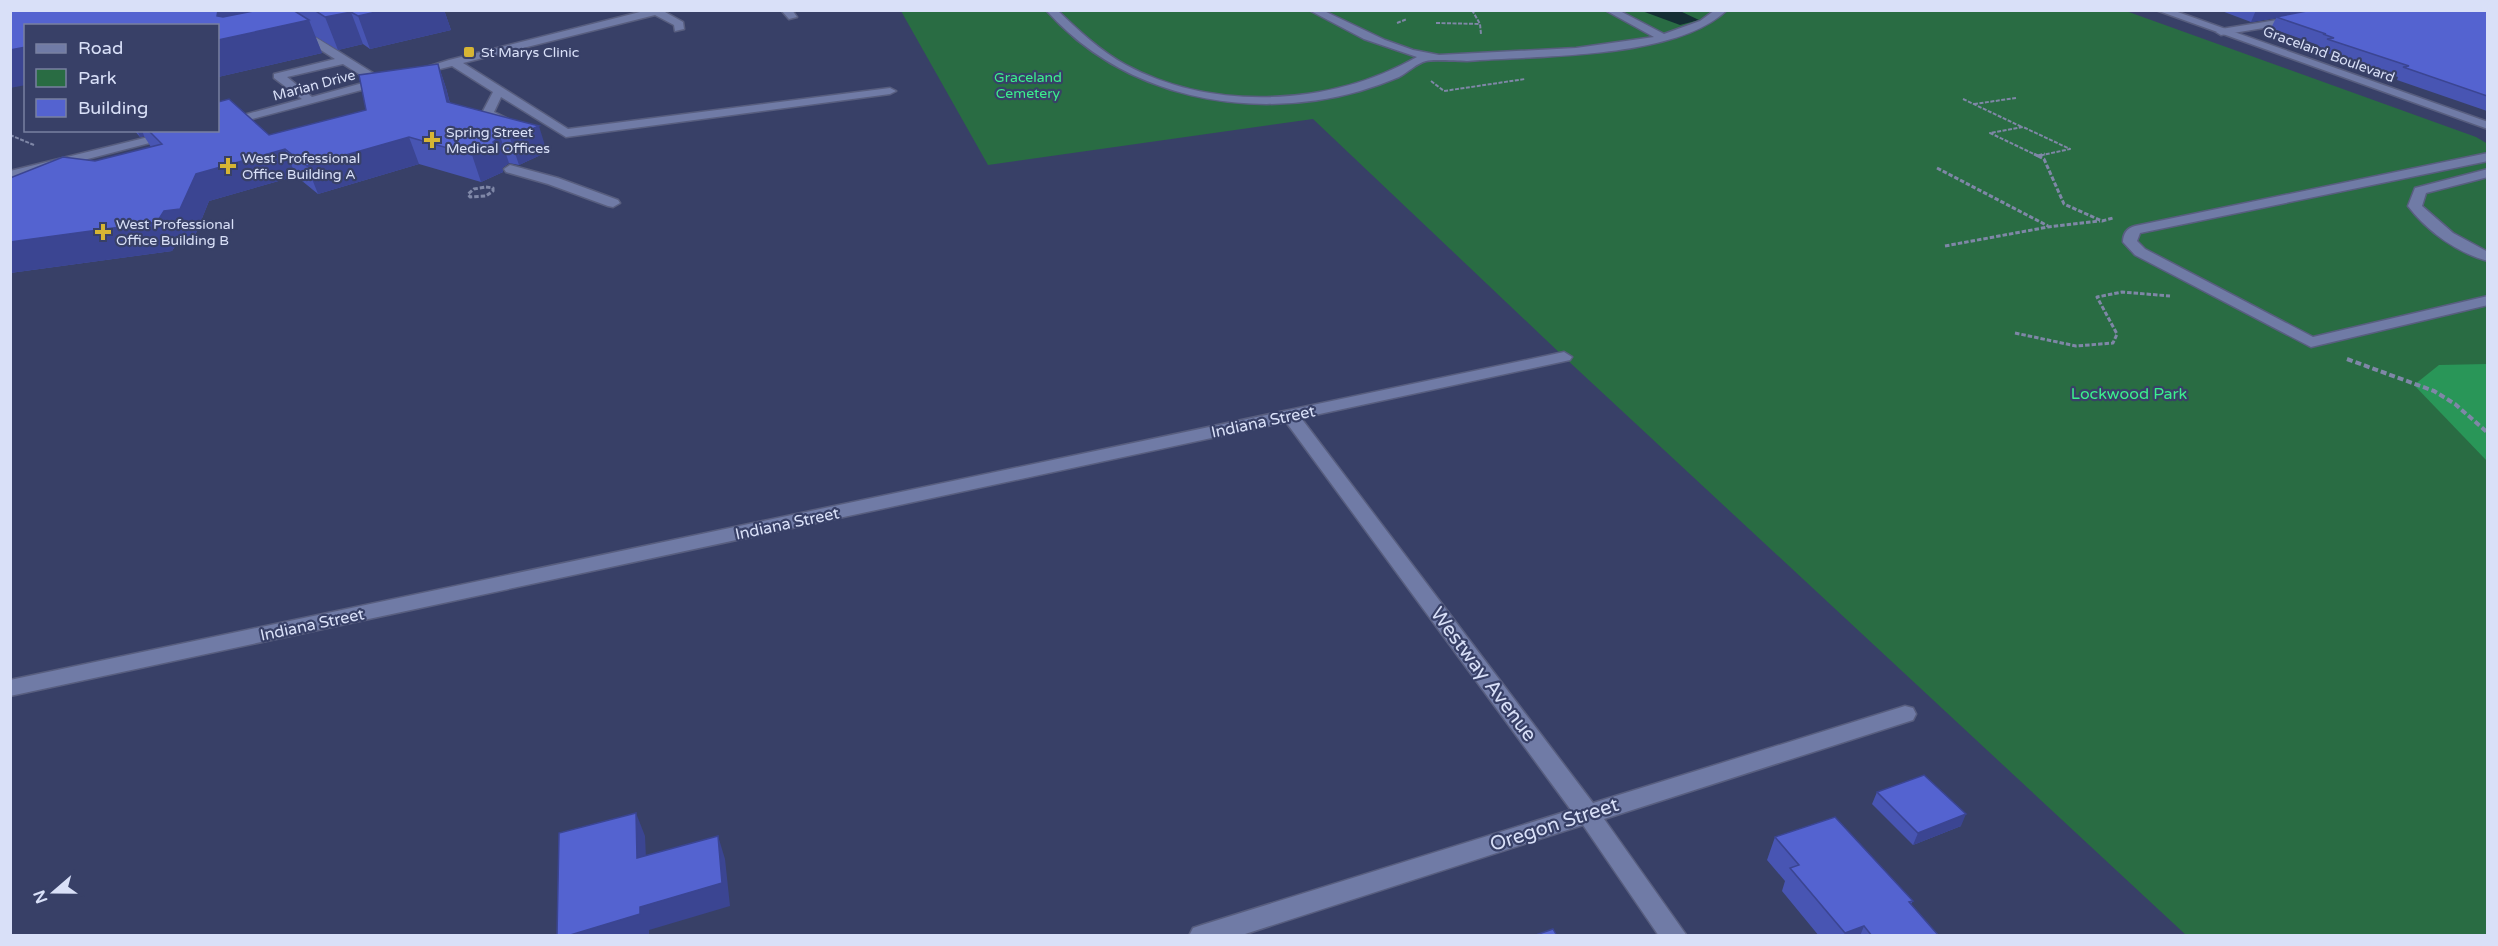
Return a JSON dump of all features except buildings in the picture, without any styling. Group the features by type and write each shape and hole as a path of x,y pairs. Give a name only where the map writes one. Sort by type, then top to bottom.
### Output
{"street":[{"path":"1051,10 1069,28 1122,67 1144,78 1203,94 1275,99 1321,95 1358,88 1388,78 1425,57"},
{"path":"1314,10 1393,46 1425,57 1593,50 1662,37 1700,26 1722,10"},
{"path":"1610,10 1662,37"},
{"name":"Graceland Boulevard","path":"2161,10 2487,126"},
{"path":"658,11 679,24 679,29"},
{"name":"Marian Drive","path":"219,125 453,62 658,11"},
{"path":"2221,32 2310,18"},
{"path":"289,34 300,32 379,82"},
{"path":"311,101 278,76 345,60"},
{"path":"453,62 566,133 890,91"},
{"path":"500,91 488,113 515,126 560,130"},
{"path":"10,175 186,132"},
{"path":"2487,157 2135,230 2130,236 2130,242 2140,252 2311,342 2487,300"},
{"path":"510,169 553,181 613,203"},
{"path":"2487,173 2420,191 2415,206 2428,223 2487,257"},
{"name":"Indiana Street","path":"10,688 1564,357"},
{"name":"Westway Avenue","path":"1290,416 1587,813 1674,936"},
{"name":"Oregon Street","path":"1202,936 1905,714"}],"path":[{"path":"1436,23 1480,24"},
{"path":"1973,104 2016,98"},
{"path":"1963,99 2070,149 2037,156"},
{"path":"2022,127 1990,133 2044,159 2064,204 2102,220 2130,236"},
{"path":"1937,168 2048,227"},
{"path":"478,188 493,188 494,191 486,196 474,197 468,194 478,188"},
{"path":"1945,246 2048,227 2102,220"},
{"path":"2015,333 2074,348 2096,347 2113,343 2117,334 2097,297 2103,292 2201,298 2219,295"},
{"path":"2311,342 2368,369 2434,391 2455,404 2487,433"}],"green space":[{"name":"Lockwood Park","path":"901,11 2126,11 2476,137 2488,144 2487,935 2186,935 1564,357 1313,119 988,165"},
{"path":"2488,364 2487,461 2414,385 2439,365"}],"shaded area":[{"path":"1642,11 1680,11 1699,20 1680,25"}],"place":[{"name":"St Marys Clinic","path":"469,52"},
{"name":"Spring Street Medical Offices","path":"432,140"},
{"name":"West Professional Office Building A","path":"228,166"},
{"name":"West Professional Office Building B","path":"103,232"}],"park label":[{"name":"Graceland Cemetery","path":"1028,86"}]}
